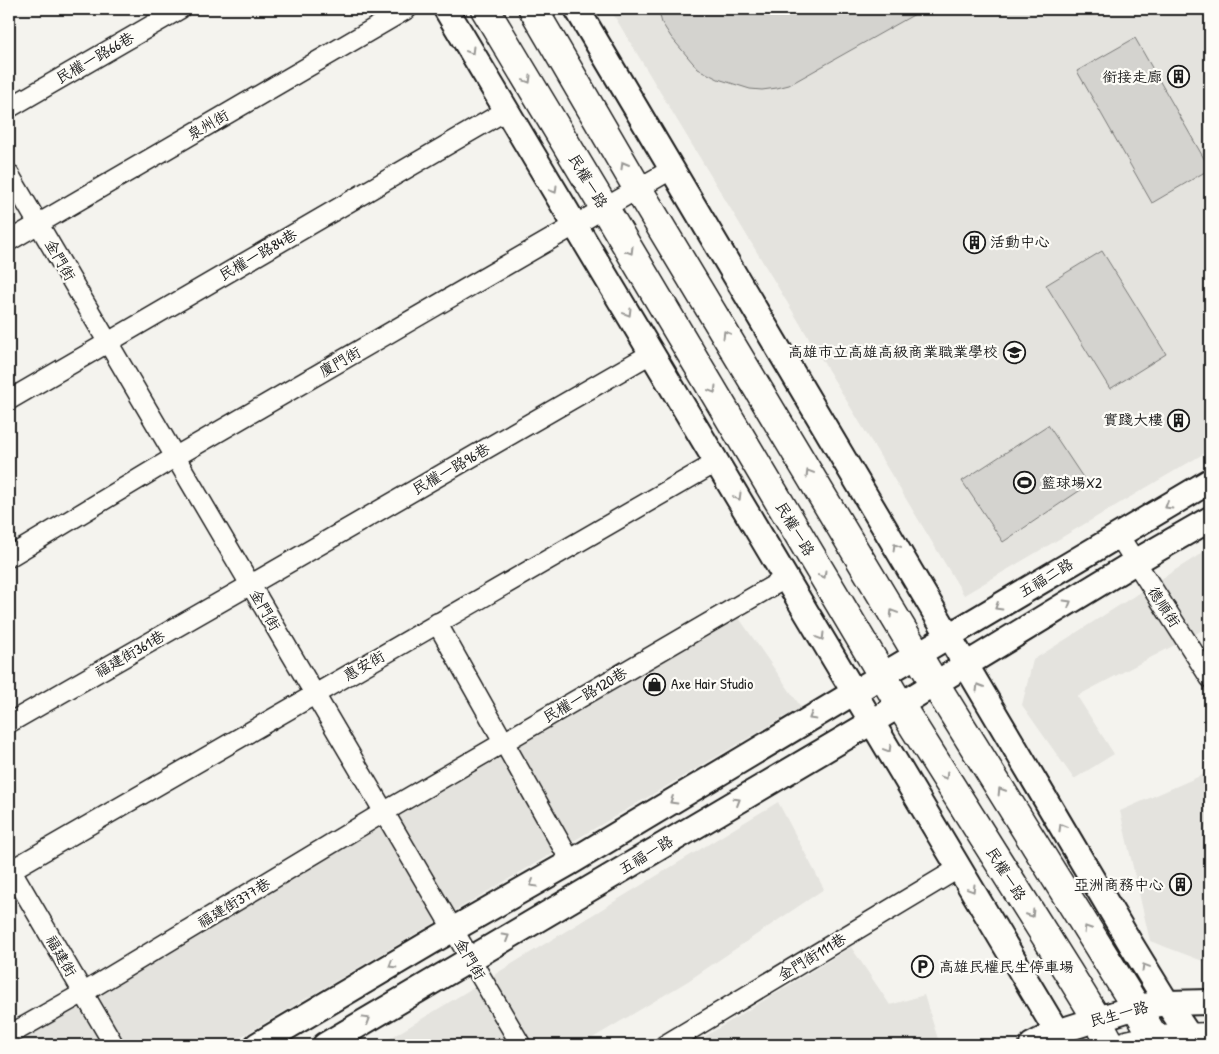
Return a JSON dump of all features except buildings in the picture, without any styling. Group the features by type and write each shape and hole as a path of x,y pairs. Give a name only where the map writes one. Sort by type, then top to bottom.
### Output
{"main road":[{"name":"民權一路","path":"485,9 882,676 1097,1019 1111,1045"},
{"path":"533,9 638,189 935,684 1156,1042"},
{"path":"1128,1045 1198,1040"}],"street":[{"name":"民權一路66巷","path":"9,108 180,9"},
{"name":"泉州街","path":"9,241 407,9"},
{"path":"446,9 1060,1038"},
{"path":"577,9 1124,932 1167,1003 1198,1040"},
{"name":"民權一路84巷","path":"9,400 507,110"},
{"name":"廈門街","path":"9,558 175,457 672,169"},
{"name":"金門街","path":"9,174 521,1045"},
{"name":"民權一路96巷","path":"250,585 652,353"},
{"name":"惠安街","path":"10,868 717,462"},
{"name":"五福二路","path":"882,676 1210,482"},
{"path":"966,664 1210,519"},
{"name":"德順街","path":"1119,536 1210,678"},
{"name":"民權一路120巷","path":"384,812 786,578"},
{"name":"福建街361巷","path":"9,722 250,585"},
{"path":"437,623 571,862"},
{"name":"五福一路","path":"325,1045 872,722 966,664"},
{"path":"257,1045 571,862 882,676"},
{"name":"福建街377巷","path":"9,1035 83,993 384,812"},
{"name":"福建街","path":"10,868 114,1045"},
{"name":"金門街111巷","path":"665,1045 959,868"},
{"name":"民生一路","path":"1032,1045 1060,1038 1097,1019 1136,1007 1167,1003 1210,1002"}],"shaded area":[{"name":"高雄市立高雄高級商業職業學校","path":"610,9 1210,9 1210,450 964,595"},
{"path":"658,9 924,9 789,85 762,90 750,89 718,79 698,69 671,37 662,23"},
{"path":"1135,38 1210,169 1152,203 1077,71"},
{"path":"1102,251 1166,354 1110,389 1046,285"},
{"name":"籃球場X2","path":"1048,425 1088,485 1003,542 962,481"},
{"path":"1210,548 1210,625 1077,696 1114,754 1074,779 1022,705 1033,660"},
{"path":"739,618 801,707 227,1045 9,1045 9,1044"},
{"name":"亞洲商務中心","path":"1207,773 1210,778 1210,962 1208,963 1150,941 1120,811"},
{"path":"778,802 824,889 688,981 581,1045 379,1045"},
{"path":"851,947 890,1005 924,995 939,1042 934,1045 691,1045"}],"place":[{"name":"銜接走廊","path":"1178,77"},
{"name":"活動中心","path":"974,242"},
{"name":"高雄市立高雄高級商業職業學校","path":"1014,352"},
{"name":"實踐大樓","path":"1179,420"},
{"name":"籃球場X2","path":"1025,483"},
{"name":"Axe Hair Studio","path":"655,684"},
{"name":"亞洲商務中心","path":"1180,885"},
{"name":"高雄民權民生停車場","path":"923,967"}]}
